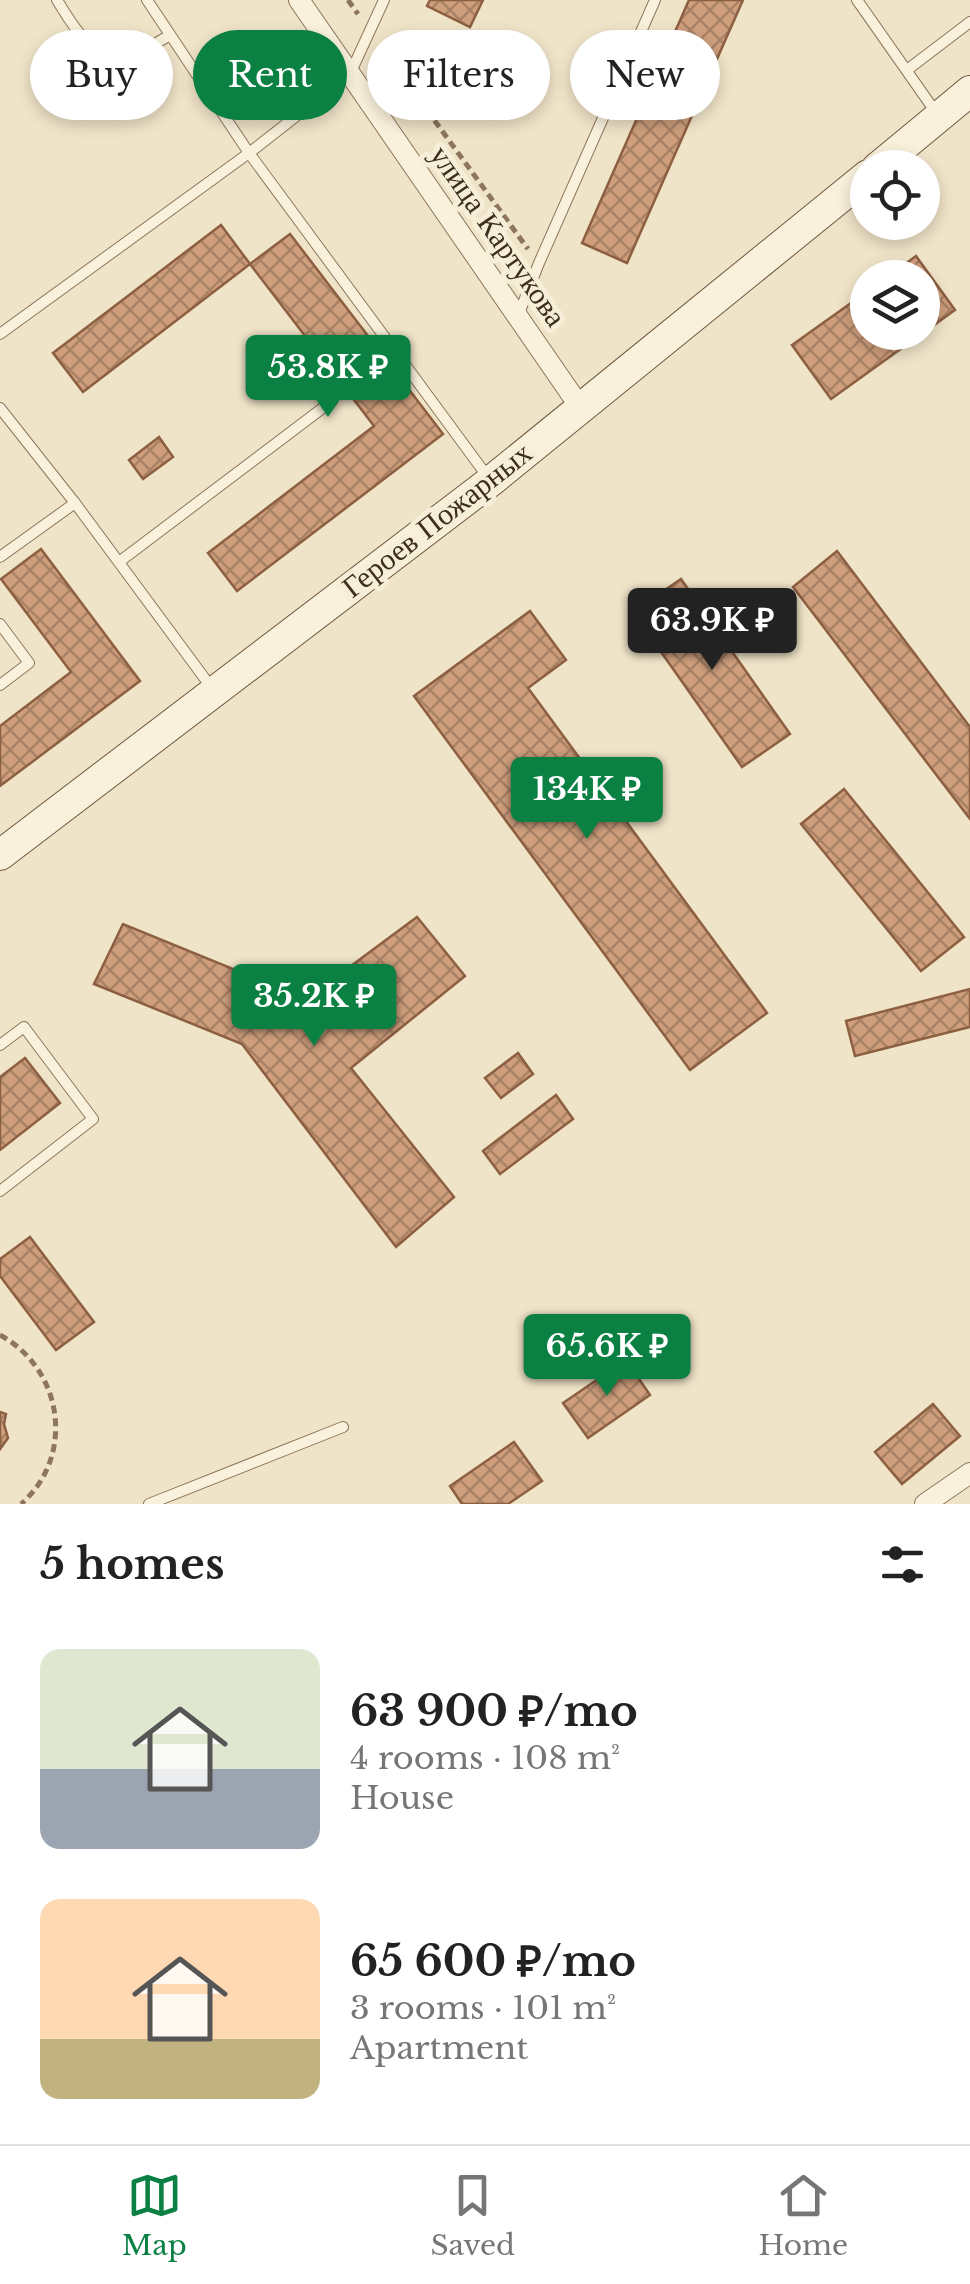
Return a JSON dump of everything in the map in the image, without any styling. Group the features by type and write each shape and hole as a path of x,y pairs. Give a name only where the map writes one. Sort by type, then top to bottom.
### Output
{"main road":[{"path":"899,150 970,92"},
{"name":"Героев Пожарных","path":"0,856 491,481 850,190"}],"street":[{"name":"улица Картукова","path":"300,0 580,407"},
{"path":"925,1504 970,1473"}],"lane":[{"path":"57,0 75,30"},
{"path":"147,0 167,30"},
{"path":"370,30 384,0"},
{"path":"518,318 655,0"},
{"path":"858,0 939,118"},
{"path":"907,70 970,22"},
{"path":"0,334 249,153 350,74 367,37"},
{"path":"173,39 249,153 491,481"},
{"path":"118,562 332,400"},
{"path":"0,408 75,502 214,692"},
{"path":"0,557 75,502"},
{"path":"0,624 29,664 0,685"},
{"path":"0,1044 24,1027 94,1119 0,1191"},
{"path":"149,1504 343,1427"}],"path":[{"path":"348,0 369,30"},
{"path":"435,120 539,263"},
{"path":"0,1334 26,1353 38,1368 48,1385 57,1423 50,1462 42,1480 21,1504"}],"building":[{"path":"430,0 483,0 470,27 427,6"},
{"path":"689,0 743,0 720,52 720,30 676,30"},
{"path":"636,120 690,120 627,263 582,243"},
{"path":"221,225 250,264 83,392 53,353"},
{"path":"290,234 443,434 237,591 208,553 374,426 250,264"},
{"path":"940,289 955,310 940,321"},
{"path":"850,304 850,350 899,350 831,399 792,345"},
{"path":"159,437 173,457 143,479 129,460"},
{"path":"41,549 140,681 0,786 0,726 71,672 1,579"},
{"path":"837,551 970,727 970,819 793,587"},
{"path":"681,579 790,734 742,767 633,612"},
{"path":"530,611 566,660 528,688 767,1013 690,1070 414,696"},
{"path":"844,789 964,937 921,971 801,824"},
{"path":"417,917 465,976 351,1068 454,1197 396,1247 242,1044 94,984 123,924 294,994 301,1003"},
{"path":"970,989 970,1027 855,1056 846,1021"},
{"path":"518,1053 533,1074 501,1098 485,1078"},
{"path":"25,1058 60,1103 0,1150 0,1077"},
{"path":"556,1095 573,1119 500,1174 483,1151"},
{"path":"30,1237 94,1322 56,1350 0,1276 0,1259"},
{"path":"626,1360 650,1395 588,1438 563,1403"},
{"path":"933,1404 960,1436 902,1484 875,1452"},
{"path":"0,1412 6,1414 8,1438 0,1449"},
{"path":"514,1442 542,1481 508,1504 462,1504 450,1486"}]}
